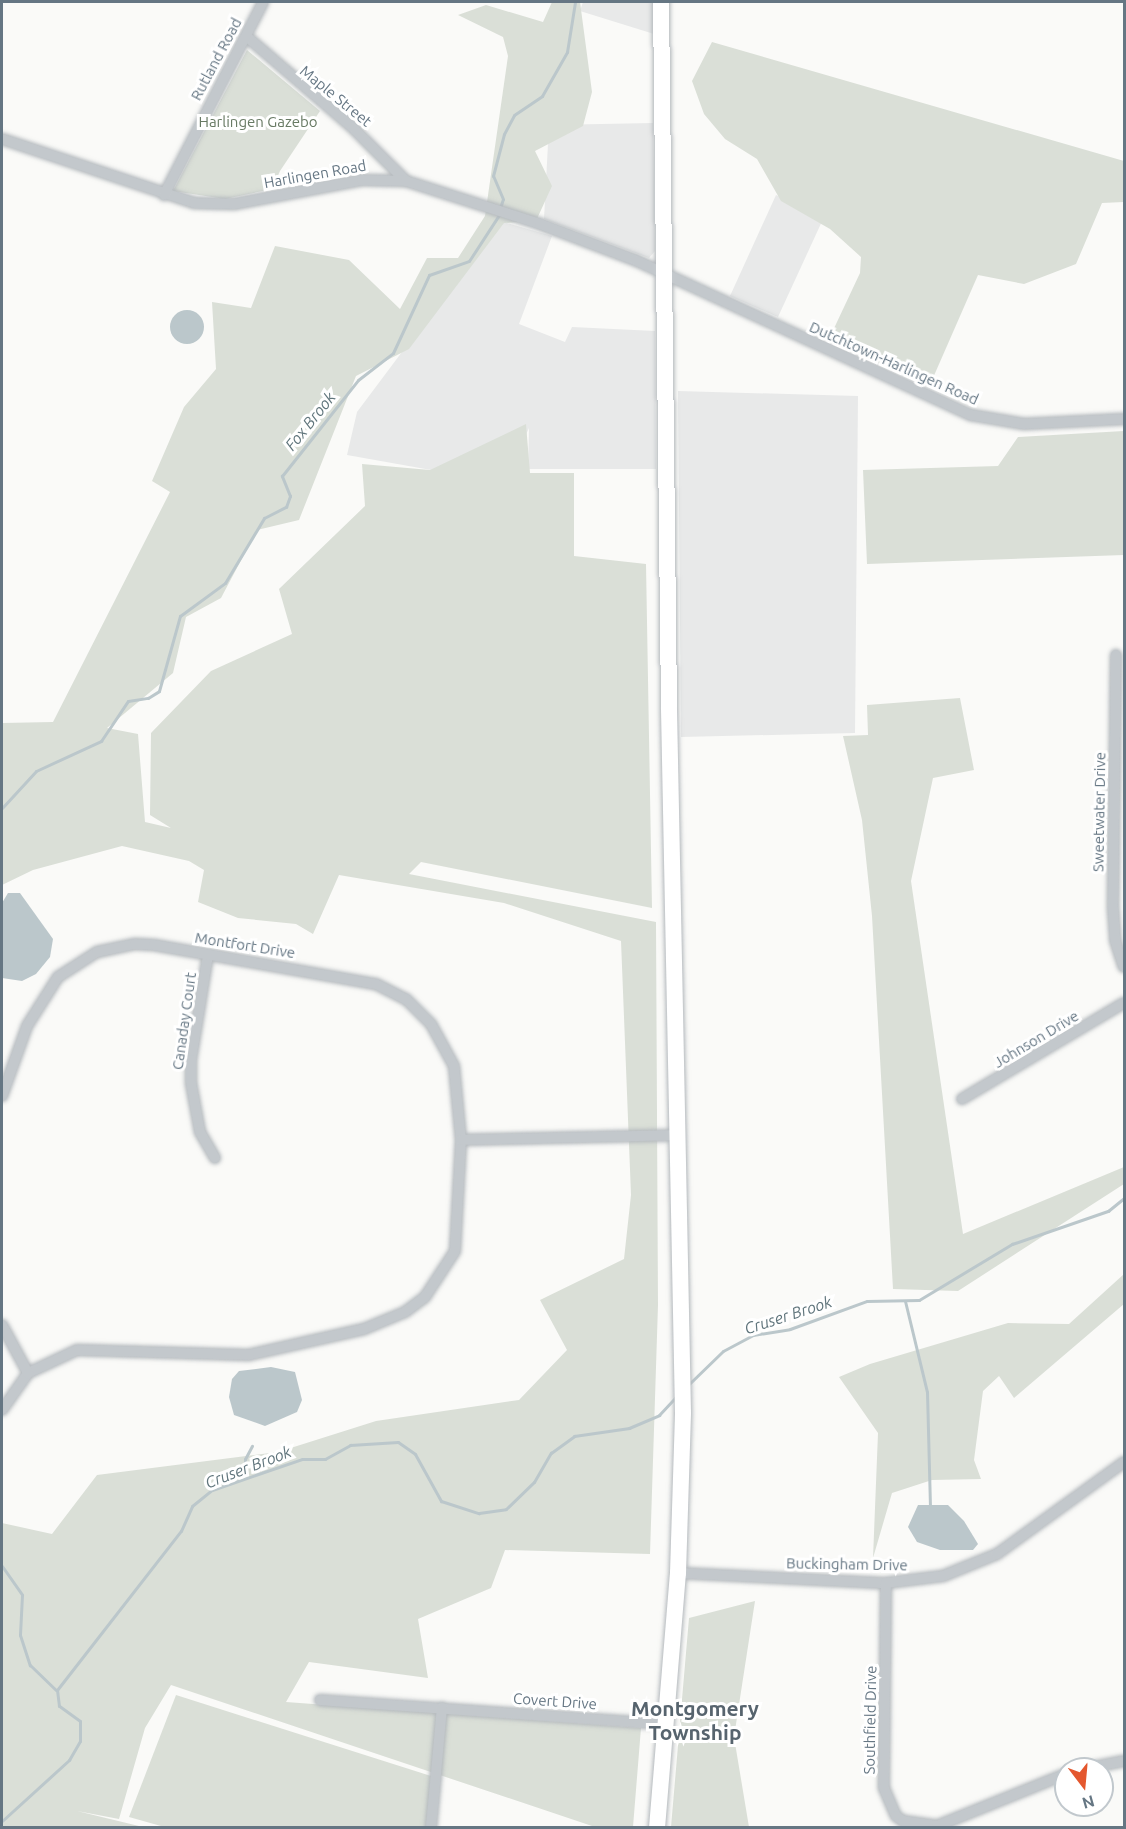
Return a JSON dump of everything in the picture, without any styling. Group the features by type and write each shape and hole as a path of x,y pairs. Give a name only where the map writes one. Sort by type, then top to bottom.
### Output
{"highway":[{"path":"657,1827 678,1573 683,1413 662,2"}],"street":[{"name":"Rutland Road","path":"164,195 263,2"},
{"name":"Maple Street","path":"246,36 378,151 406,181"},
{"name":"Harlingen Road","path":"2,139 164,195 218,205 362,180 406,181 510,213 665,273"},
{"name":"Dutchtown-Harlingen Road","path":"665,273 971,415 1011,424 1125,419"},
{"name":"Sweetwater Drive","path":"1116,655 1113,908 1115,940 1125,967"},
{"name":"Montfort Drive","path":"2,1096 39,1002 70,966 97,952 135,944 376,984 406,999 431,1024 454,1066 461,1140 455,1251 425,1297 405,1312 364,1329 274,1352 249,1355 95,1347 77,1350 28,1374 2,1410"},
{"name":"Canaday Court","path":"208,955 191,1060 191,1083 200,1132 215,1158"},
{"name":"Johnson Drive","path":"962,1099 1125,1004"},
{"path":"461,1140 678,1135"},
{"path":"2,1324 28,1374"},
{"name":"Buckingham Drive","path":"678,1573 886,1582 943,1576 997,1554 1125,1462"},
{"name":"Southfield Drive","path":"886,1582 884,1788 896,1816 903,1821 937,1827 1054,1779"},
{"name":"Covert Drive","path":"320,1700 667,1724"},
{"path":"431,1827 442,1708"}],"shaded area":[{"path":"583,2 654,2 654,34 580,11"},
{"path":"653,123 655,251 649,258 544,219 549,125"},
{"path":"776,195 824,217 778,317 730,296"},
{"path":"500,221 552,236 519,324 565,342 572,327 655,331 656,469 528,469 529,428 504,483 347,455 357,412"},
{"path":"187,310 199,315 204,327 199,339 187,344 175,339 170,327 175,315"},
{"path":"678,391 858,396 855,733 681,737"},
{"path":"8,893 20,893 53,939 50,957 36,974 22,981 2,978 2,903"},
{"path":"271,1367 295,1372 302,1400 297,1412 265,1426 234,1415 229,1397 232,1379 239,1371"},
{"path":"918,1505 948,1505 964,1521 978,1544 973,1550 940,1550 917,1542 908,1527"}],"green space":[{"path":"552,2 580,2 592,92 583,126 535,151 552,186 536,221 504,223 409,349 356,376 299,520 257,530 221,598 186,617 173,673 107,728 138,734 145,822 171,828 150,815 151,733 211,671 292,634 279,589 365,506 362,464 430,470 526,424 530,473 574,473 574,556 646,564 652,908 421,862 409,874 656,922 658,1305 650,1554 505,1550 491,1588 418,1619 428,1678 309,1662 286,1702 641,1728 633,1827 595,1827 171,1685 145,1728 119,1819 77,1811 143,1827 2,1827 2,1523 52,1534 97,1475 278,1452 376,1421 519,1400 567,1350 540,1300 624,1259 631,1195 621,941 504,903 339,875 313,934 296,924 238,918 198,902 204,870 189,861 122,846 33,870 2,885 2,723 53,722 170,492 152,481 184,407 216,369 212,302 251,308 275,246 349,260 400,309 427,258 458,258 485,216 508,56 503,37 458,15 486,5 543,22"},
{"path":"712,42 1124,161 1124,202 1102,203 1076,264 1024,284 978,275 929,387 829,339 860,273 861,257 830,229 781,201 757,159 725,139 704,114 692,81"},
{"name":"Harlingen Gazebo","path":"247,50 320,111 280,171 272,189 225,199 173,191"},
{"path":"1124,431 1124,555 867,564 863,470 998,466 1018,437"},
{"path":"960,698 974,770 933,778 911,881 963,1234 1124,1167 1124,1184 958,1291 893,1289 872,916 862,820 843,736 868,735 867,705"},
{"path":"1124,1274 1124,1304 1014,1398 999,1376 983,1391 974,1460 981,1479 932,1480 892,1493 873,1558 878,1433 839,1377 870,1364 1008,1323 1069,1324"},
{"path":"755,1601 734,1737 749,1827 671,1827 689,1618"},
{"path":"176,1695 431,1776 426,1827 168,1828 129,1817"}],"waterway":[{"name":"Fox Brook","path":"500,208 503,199 493,176 504,134 514,115 542,96 567,52 575,2"},
{"name":"Fox Brook","path":"2,808 36,771 101,741 128,701 148,698 159,691 180,616 225,583 264,518 286,507 290,496 282,476 358,380 393,353 429,275 469,261 499,215"},
{"name":"Cruser Brook","path":"689,1384 723,1351 753,1335 790,1329 867,1301 919,1300 1012,1244 1108,1211 1124,1198"},
{"path":"905,1301 927,1392 930,1507"},
{"name":"Cruser Brook","path":"2,1821 69,1760 80,1741 80,1721 59,1706 57,1690 181,1531 192,1506 212,1490 302,1459 325,1459 350,1445 398,1442 415,1454 441,1501 479,1513 506,1509 534,1482 551,1453 574,1436 629,1428 659,1415 676,1397"},
{"path":"244,1475 245,1459 252,1446"},
{"path":"2,1566 22,1595 20,1635 30,1665 56,1690"}],"district":[{"name":"Montgomery Township","path":"695,1720"}]}
